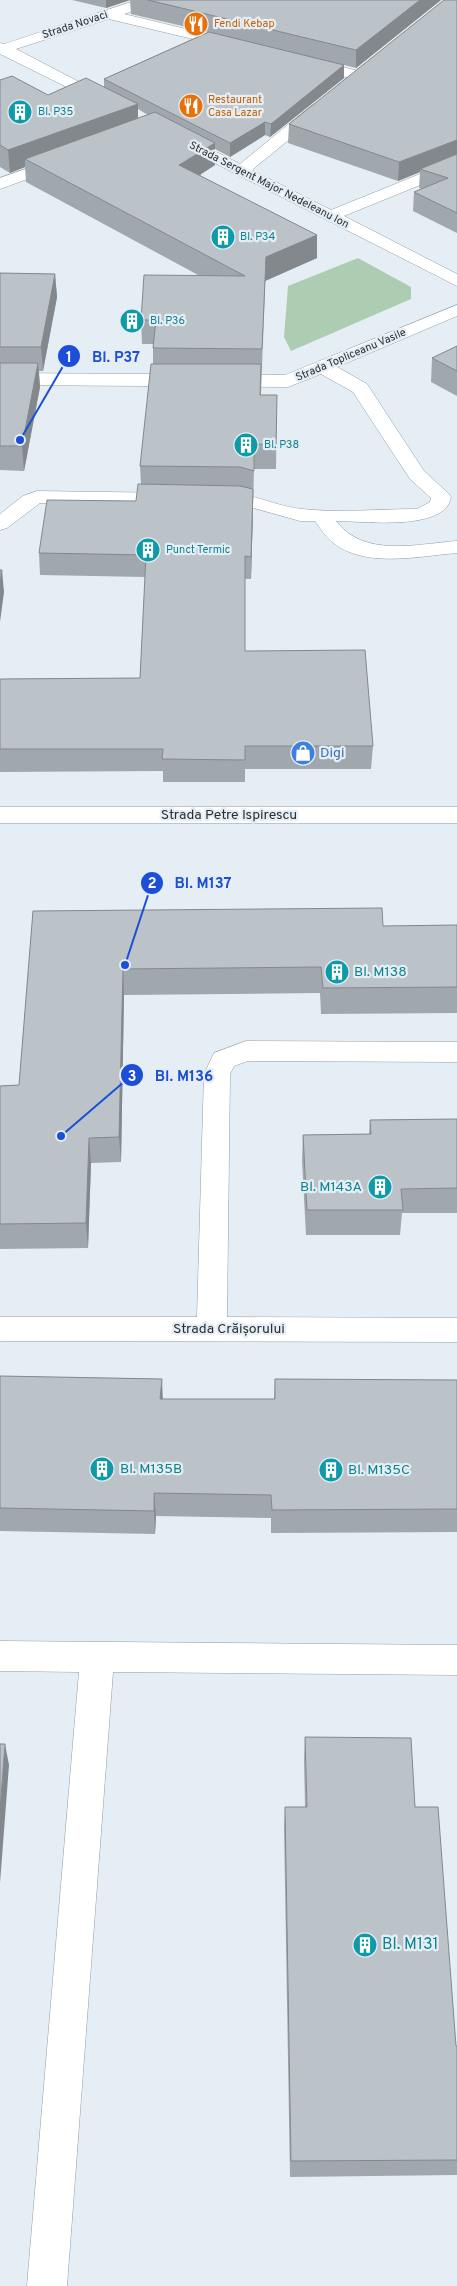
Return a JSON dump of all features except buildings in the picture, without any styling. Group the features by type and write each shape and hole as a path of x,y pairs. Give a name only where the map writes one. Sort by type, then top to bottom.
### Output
{"street":[{"name":"Strada Novaci","path":"1,48 151,0"},
{"path":"107,14 246,48"},
{"path":"1,48 123,110"},
{"path":"292,59 357,75"},
{"path":"343,87 372,63"},
{"path":"241,171 328,99"},
{"name":"Strada Sergent Major Nedeleanu Ion","path":"165,132 457,281"},
{"path":"0,184 74,157"},
{"path":"330,216 457,164"},
{"name":"Strada Topliceanu Vasile","path":"0,379 279,382 296,380 457,310"},
{"path":"0,524 30,500 46,497 240,500 260,503 294,515 321,516 419,515 449,505 417,474 360,388 323,368"},
{"path":"321,516 340,539 354,548 375,552 457,547"},
{"name":"Strada Petre Ispirescu","path":"0,815 457,815"},
{"path":"212,1329 217,1074 223,1060 246,1051 457,1052"},
{"name":"Strada Crăișorului","path":"0,1329 457,1330"},
{"path":"0,1656 457,1660"},
{"path":"47,2286 98,1656"}],"green space":[{"path":"358,258 411,287 411,299 291,351 284,337 288,286"}],"place":[{"name":"Fendi Kebap","path":"196,24"},
{"name":"Restaurant Casa Lazar","path":"191,106"},
{"name":"Bl. P35","path":"20,112"},
{"name":"Bl. P34","path":"223,237"},
{"name":"Bl. P36","path":"132,321"},
{"name":"Bl. P37","path":"20,440"},
{"name":"Bl. P38","path":"246,445"},
{"name":"Punct Termic","path":"148,550"},
{"name":"Digi","path":"303,753"},
{"name":"Bl. M137","path":"125,965"},
{"name":"Bl. M138","path":"337,972"},
{"name":"Bl. M136","path":"61,1136"},
{"name":"Bl. M143A","path":"380,1187"},
{"name":"Bl. M135B","path":"102,1469"},
{"name":"Bl. M135C","path":"331,1470"},
{"name":"Bl. M131","path":"365,1945"}]}
